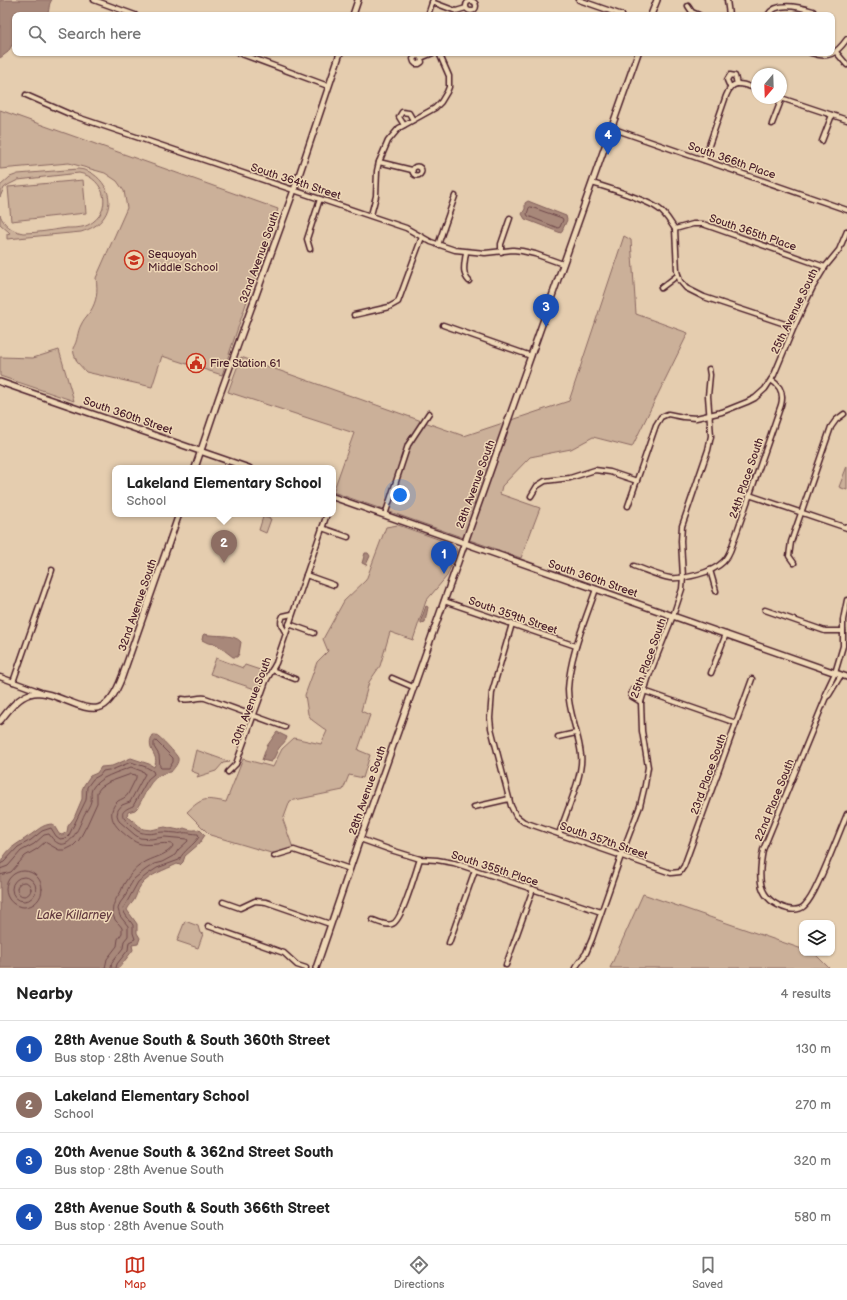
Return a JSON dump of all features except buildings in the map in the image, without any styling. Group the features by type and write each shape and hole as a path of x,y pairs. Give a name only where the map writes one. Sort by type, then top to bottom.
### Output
{"street":[{"path":"94,0 127,12"},
{"path":"354,12 358,0"},
{"path":"578,0 613,12"},
{"path":"652,12 657,0"},
{"path":"727,0 729,12"},
{"path":"429,12 432,1 456,11 466,8"},
{"path":"688,6 692,12"},
{"path":"770,12 772,9 780,7 796,6 813,11"},
{"path":"847,40 836,52 847,66"},
{"path":"246,56 328,86"},
{"name":"32nd Avenue South","path":"197,465 226,377 294,190 339,56"},
{"path":"422,58 426,56"},
{"path":"371,215 376,196 377,171 379,162 388,141 394,133 404,125 435,108 447,92 449,76 440,56"},
{"name":"28th Avenue South","path":"316,968 360,838 637,56"},
{"path":"731,86 727,80 730,75 735,76 737,84"},
{"path":"704,160 726,96 731,86 737,84 751,88"},
{"name":"South 364th Street","path":"26,95 74,116 371,215 406,228 438,245 466,252 485,253 513,250 528,252 563,264"},
{"path":"787,100 847,120"},
{"path":"772,124 779,104"},
{"path":"404,125 399,117 402,112 409,113 413,120"},
{"path":"822,141 832,115"},
{"name":"South 366th Place","path":"611,128 847,210"},
{"path":"379,162 412,170"},
{"path":"592,183 628,195 655,207 669,219 675,229 678,275 680,281 686,288 698,295 794,327"},
{"path":"438,245 455,196"},
{"path":"310,249 307,239 320,199"},
{"path":"501,252 501,244 510,218"},
{"name":"South 365th Place","path":"675,229 693,224 703,224 825,267"},
{"name":"25th Avenue South","path":"637,481 658,420 664,415 689,418 710,415 733,408 755,398 765,389 771,380 813,287 825,267 839,250 847,231"},
{"path":"354,315 389,307 398,302 422,237"},
{"path":"466,252 464,273 469,281"},
{"path":"661,288 678,275"},
{"path":"443,325 531,356"},
{"name":"25th Place South","path":"575,968 586,953 640,806 647,776 647,758 642,731 641,702 682,589 682,526 709,446 711,433 708,396 710,375 709,369"},
{"name":"24th Place South","path":"634,566 666,577 683,577 710,570 722,563 728,555 782,400 780,387 771,380"},
{"name":"South 360th Street","path":"0,382 241,465"},
{"path":"385,515 408,444 429,413"},
{"path":"794,562 790,558 789,552 831,427 836,420 844,414"},
{"path":"531,496 537,486 545,480 570,478 595,470 606,470 637,481 628,506"},
{"path":"750,495 847,528"},
{"name":"South 360th Street","path":"336,499 847,677"},
{"name":"32nd Avenue South","path":"44,693 91,709 102,707 110,700 116,692 122,677 178,517"},
{"name":"30th Avenue South","path":"228,772 236,764 266,681 276,663 326,517"},
{"path":"322,528 348,537"},
{"path":"13,682 52,570"},
{"path":"710,570 716,591"},
{"path":"306,575 334,585"},
{"path":"559,834 581,769 582,755 571,710 568,692 569,682 576,646 596,589"},
{"name":"22nd Place South","path":"847,600 844,616 843,643 838,674 826,694 763,850 760,884 768,899 791,910 805,905 812,895 829,859 847,814"},
{"name":"South 359th Street","path":"444,601 576,646"},
{"path":"765,610 825,631 843,631"},
{"name":"30th Avenue South","path":"286,633 280,624 281,620 283,616 292,614"},
{"path":"289,624 314,633"},
{"path":"474,807 509,799 490,718 492,692 512,624"},
{"path":"711,672 726,634"},
{"path":"272,670 295,679"},
{"path":"0,677 44,693"},
{"path":"392,678 413,688"},
{"name":"23rd Place South","path":"678,873 683,868 686,861 752,679"},
{"path":"641,702 631,696 632,691 635,687 646,685"},
{"path":"644,691 736,723"},
{"path":"0,721 24,696 34,692 44,693"},
{"path":"182,699 190,700 205,698 285,727"},
{"path":"558,737 576,733"},
{"name":"South 357th Street","path":"509,799 516,816 524,822 668,873 678,873"},
{"name":"South 355th Place","path":"360,838 420,859 446,861 601,912"},
{"path":"274,856 288,851 297,850 350,869"},
{"path":"373,920 389,925 398,920 420,859"},
{"path":"449,943 475,870"},
{"path":"506,965 533,889"},
{"path":"223,902 240,908 255,901 266,902 330,924"},
{"path":"208,926 284,953 297,965 306,968"}],"shaded area":[{"path":"0,110 278,209 222,375 162,356 152,387 86,372 77,362 73,348 82,323 96,300 96,278 127,208 124,191 117,181 105,173 69,163 0,169"},
{"path":"78,169 93,174 100,179 108,193 108,209 99,223 81,232 7,239 7,234 10,233 0,224 0,215 9,227 15,231 23,233 80,227 88,225 96,219 104,204 101,188 88,176 79,173 18,180 4,188 0,197 0,186 10,177 18,174"},
{"path":"83,180 86,213 11,221 8,187"},
{"path":"624,236 631,240 636,314 688,333 632,447 593,437 571,449 530,457 502,486 500,494 540,508 521,558 336,493 336,484 354,433 228,392 241,357 464,436 569,401"},
{"path":"59,350 74,401 0,376 0,357 33,358"},
{"path":"847,466 847,490 839,487"},
{"path":"263,517 271,519 266,533 259,530"},
{"path":"398,525 452,544 457,550 447,576 426,601 413,640 390,632 380,666 369,682 361,711 370,715 358,750 370,755 363,778 349,775 343,790 290,801 283,820 293,848 271,853 210,835 187,812 201,801 209,799 226,802 243,759 273,767 282,749 294,738 321,744 327,731 312,720 308,714 305,695 317,662 328,651 323,639 344,601 366,580 386,527"},
{"path":"216,658 243,668 245,665 266,672 258,690 210,674"},
{"path":"196,750 230,762 223,763 216,771 197,777 199,774 191,771"},
{"path":"643,894 799,948 799,956 817,956 829,968 610,968"},
{"path":"185,921 198,926 200,933 203,934 198,948 177,941"}],"water":[{"path":"0,0 52,0 48,12 12,12 12,45 8,52 0,58"},
{"path":"528,201 566,216 567,220 561,233 525,219 522,214 525,209 525,203"},
{"path":"365,553 368,553 370,556 366,565 362,563"},
{"path":"426,606 428,607 425,622 421,623 421,620"},
{"path":"204,634 229,636 238,639 241,642 239,654 237,657 233,657 216,644 208,643 202,640"},
{"path":"277,732 287,737 286,740 279,748 271,762 262,760 267,746"},
{"name":"Lake Killarney","path":"153,735 158,736 168,745 177,756 178,762 171,772 158,776 153,780 137,808 128,812 127,816 143,829 151,830 165,827 179,830 184,828 192,830 199,829 205,835 199,844 185,856 180,865 177,864 153,875 140,887 127,910 137,924 137,933 140,938 138,944 132,945 133,950 119,968 0,968 0,864 6,854 12,847 46,825 53,824 59,834 62,835 67,832 68,826 74,818 82,799 82,790 84,785 90,776 97,773 101,767 112,766 131,758 154,767 156,759 150,745"}],"place":[{"name":"28th Avenue South & South 366th Street","path":"608,155"},
{"name":"Sequoyah Middle School","path":"134,260"},
{"name":"20th Avenue South & 362nd Street South","path":"546,327"},
{"name":"Fire Station 61","path":"196,363"},
{"name":"Lakeland Elementary School","path":"224,563"},
{"name":"28th Avenue South & South 360th Street","path":"444,574"}]}
